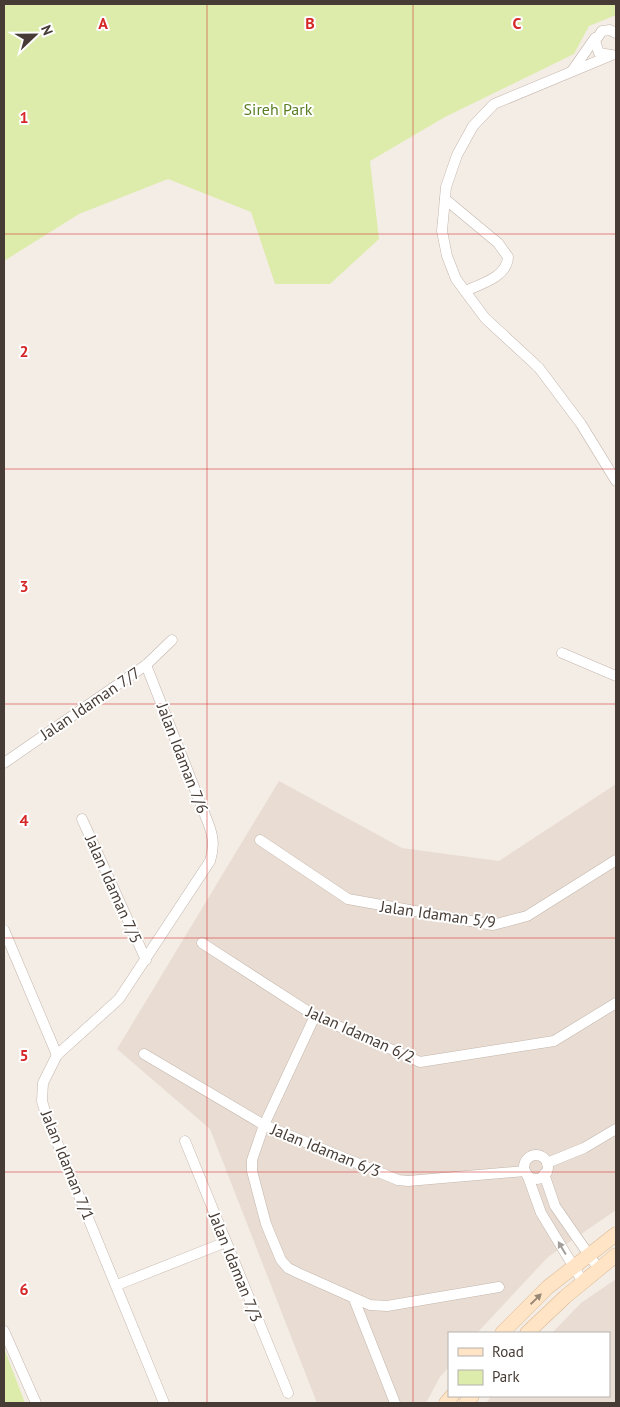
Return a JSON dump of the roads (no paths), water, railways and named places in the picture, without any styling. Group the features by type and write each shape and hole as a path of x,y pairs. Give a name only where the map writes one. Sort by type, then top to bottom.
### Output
{"main road":[{"path":"503,1332 548,1287 616,1234"},
{"path":"528,1332 598,1268 616,1255"}],"street":[{"path":"572,72 596,36 606,30 616,33"},
{"path":"596,36 595,45 599,53 614,54"},
{"path":"614,54 494,104 473,126 457,155 445,199 442,231 447,256 456,279 485,318 539,368 581,424 616,481"},
{"path":"445,199 498,243 508,256 508,265 501,272 465,291"},
{"name":"Jalan Idaman 7/7","path":"4,763 146,665 172,640"},
{"path":"562,653 616,676"},
{"name":"Jalan Idaman 7/6","path":"146,665 207,820 213,837 213,853"},
{"name":"Jalan Idaman 7/5","path":"82,819 146,960"},
{"name":"Jalan Idaman 5/9","path":"260,840 348,899 493,926 527,916 616,860"},
{"name":"Jalan Idaman 7/1","path":"164,1403 42,1101 45,1076 58,1055 111,1008 146,960 210,861 213,853"},
{"path":"4,930 58,1055"},
{"name":"Jalan Idaman 6/2","path":"202,943 315,1016 420,1062 554,1041 616,1003"},
{"path":"315,1016 264,1125 253,1154 252,1171 266,1224 281,1260 293,1270 370,1305 387,1306 499,1287"},
{"name":"Jalan Idaman 6/3","path":"144,1054 264,1125 402,1181 526,1173"},
{"path":"547,1163 584,1148 616,1129"},
{"name":"Jalan Idaman 7/3","path":"185,1141 288,1393"},
{"path":"547,1163 542,1157 532,1156 524,1164 542,1213 583,1282"},
{"path":"547,1163 544,1174 555,1206 598,1268"},
{"path":"526,1173 538,1178 544,1174"},
{"path":"117,1285 226,1242"},
{"path":"354,1299 395,1403"},
{"path":"4,1331 36,1403"}],"park label":[{"name":"Sireh Park","path":"278,109"}]}
